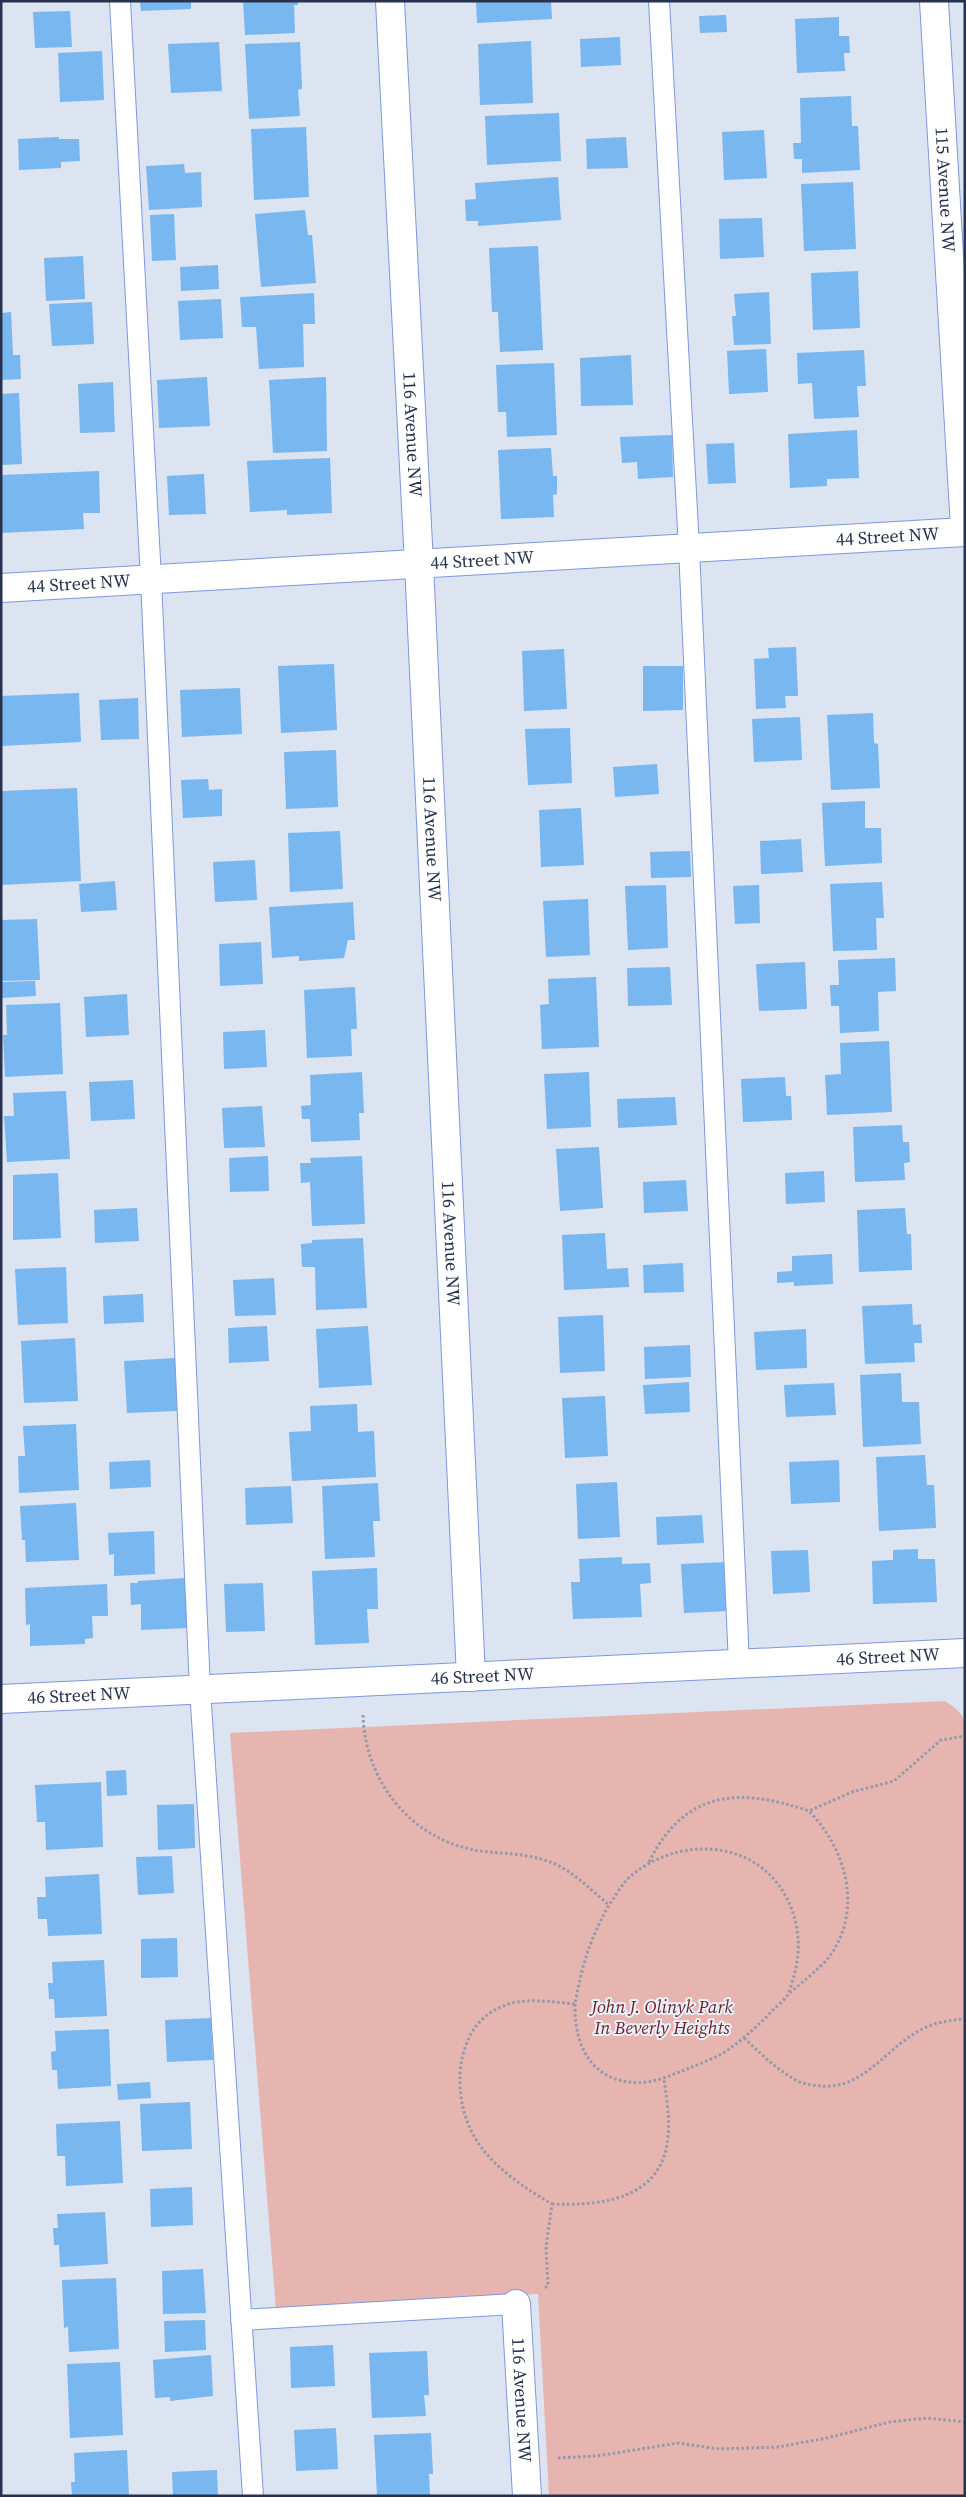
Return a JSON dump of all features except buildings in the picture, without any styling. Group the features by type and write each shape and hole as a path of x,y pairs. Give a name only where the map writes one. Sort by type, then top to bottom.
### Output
{"street":[{"name":"116 Avenue NW","path":"390,1 419,564 471,1677"},
{"name":"115 Avenue NW","path":"934,1 965,528"},
{"name":"44 Street NW","path":"1,588 965,532"},
{"name":"46 Street NW","path":"1,1699 965,1653"},
{"name":"116 Avenue NW","path":"516,2304 527,2496"}],"lane":[{"path":"120,1 151,579 200,1689 253,2496"},
{"path":"659,1 689,548 739,1664"},
{"path":"242,2320 516,2304"}],"path":[{"path":"363,1682 364,1720 368,1754 377,1777 402,1811 437,1838 452,1845 479,1850 518,1853 556,1864 573,1875 610,1905"},
{"path":"808,1811 852,1792 894,1781 941,1740 965,1736"},
{"path":"648,1863 658,1842 675,1823 694,1808 718,1798 745,1796 783,1802 808,1811 825,1827 837,1849 845,1873 847,1891 841,1934 834,1950 822,1964 789,1994 760,2025 723,2053 664,2078 647,2082 620,2081 589,2063 581,2044 575,2019 575,2004 585,1955 594,1931 630,1876 648,1863 671,1853 716,1848 755,1863 767,1871 786,1898 799,1937 798,1961 789,1994"},
{"path":"575,2004 535,2001 504,2006 483,2018 469,2038 461,2062 461,2088 467,2122 479,2144 528,2190 552,2204 576,2205 611,2201 628,2195 646,2183 657,2170 665,2153 668,2135 664,2078"},
{"path":"744,2038 771,2064 795,2080 826,2086 845,2084 858,2078 902,2042 930,2025 965,2019"},
{"path":"516,2304 548,2286 546,2246 552,2204"},
{"path":"525,2460 597,2456 678,2443 719,2449 778,2447 827,2438 890,2422 927,2418 965,2422"}],"green space":[{"name":"John J. Olinyk Park In Beverly Heights","path":"945,1701 961,1714 965,1725 965,2496 549,2496 538,2294 276,2310 230,1733"}]}
